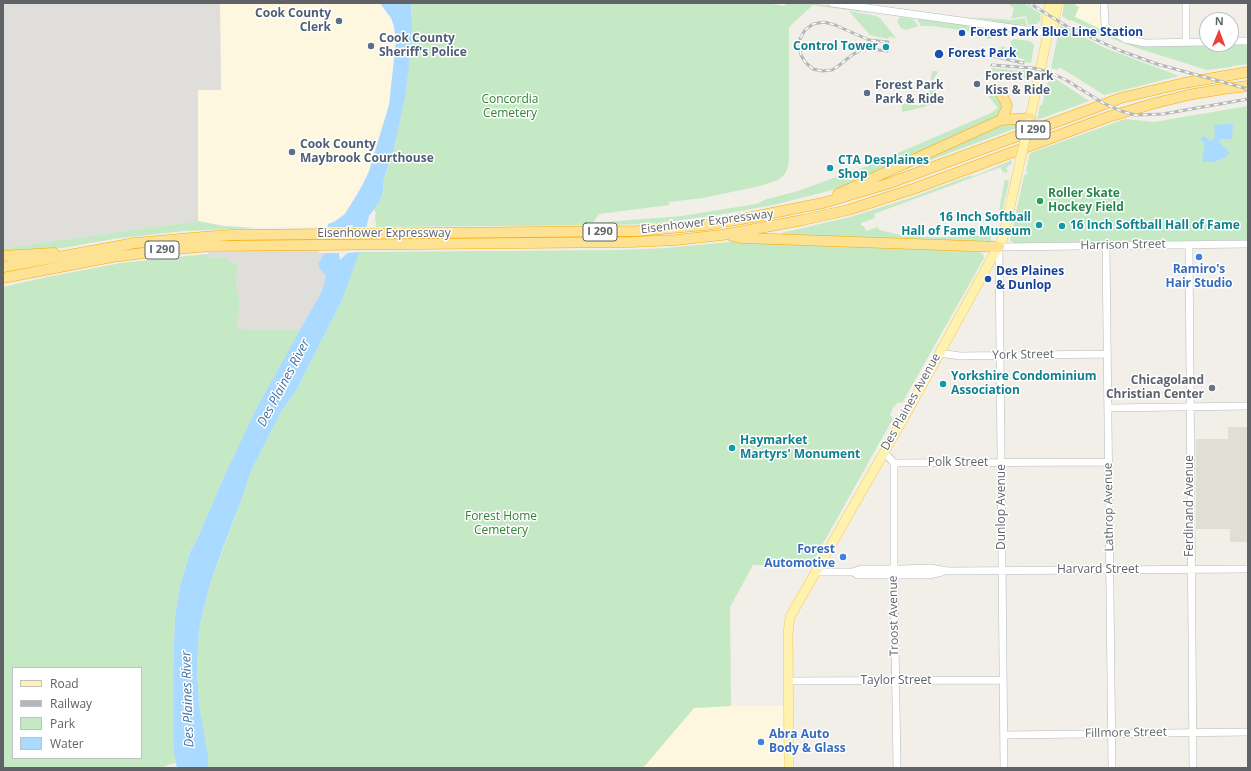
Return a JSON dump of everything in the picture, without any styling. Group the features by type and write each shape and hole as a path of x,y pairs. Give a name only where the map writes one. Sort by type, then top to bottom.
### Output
{"highway":[{"name":"Eisenhower Expressway","path":"8,277 112,257 211,246 325,240 638,231 740,220 823,203 887,184 1121,98 1184,83 1248,72"},
{"name":"Eisenhower Expressway","path":"373,239 631,242 676,240 722,235 848,210 913,189 1108,116 1188,95 1248,86"},
{"path":"999,91 1007,105 1001,120"},
{"path":"823,203 845,190 1001,120 1029,121"},
{"name":"Eisenhower Expressway","path":"3,267 135,243 182,238 231,235 325,240"},
{"path":"722,235 743,238 999,247"},
{"path":"3,256 45,253 72,254"},
{"path":"3,282 8,277"}],"main road":[{"name":"Des Plaines Avenue","path":"1048,33 1046,23 1050,3"},
{"name":"Des Plaines Avenue","path":"788,768 788,625 790,617 1003,238 1048,33 1053,26 1058,3"}],"street":[{"path":"832,3 851,4 923,16 1048,33"},
{"path":"1104,3 1105,26 1125,39 1138,42 1199,42"},
{"path":"1186,3 1186,42"},
{"name":"Harrison Street","path":"999,247 1248,244"},
{"name":"Ferdinand Avenue","path":"1189,245 1193,768"},
{"name":"Lathrop Avenue","path":"1106,246 1112,768"},
{"name":"Dunlop Avenue","path":"999,247 1004,768"},
{"name":"York Street","path":"939,353 960,356 1107,354"},
{"path":"1108,408 1248,406"},
{"path":"884,452 894,463"},
{"name":"Polk Street","path":"894,463 1108,462"},
{"name":"Troost Avenue","path":"894,463 897,768"},
{"name":"Harvard Street","path":"815,572 853,572 858,575 930,568 948,571 1248,569"},
{"name":"Taylor Street","path":"788,681 1003,680"},
{"name":"Fillmore Street","path":"1004,735 1248,732"}],"shaded area":[{"path":"3,3 220,3 221,90 198,90 198,221 3,248"},
{"path":"220,3 380,3 391,18 394,26 396,41 389,105 369,171 362,186 345,214 334,222 328,224 328,227 257,228 224,226 198,221 198,90 221,90"},
{"path":"1061,3 1101,3 1101,34 1071,20 1070,21 1059,14"},
{"path":"318,249 319,253 324,253 318,264 320,270 326,275 322,291 301,330 238,329 237,326 240,300 236,287 238,264 227,261 226,258 208,258 208,252"},
{"path":"1228,427 1248,427 1248,542 1230,542 1230,529 1196,529 1196,439 1228,439"},
{"path":"783,706 784,768 643,768 694,708"}],"green space":[{"name":"Concordia Cemetery","path":"411,3 765,3 785,6 785,3 809,3 847,8 869,13 813,5 789,27 789,157 788,167 785,174 778,180 760,186 703,198 669,202 669,205 599,214 593,223 682,216 756,204 767,199 798,191 870,165 991,113 998,108 988,96 996,96 1004,105 998,117 844,187 773,205 724,214 643,224 376,227 375,215 377,215 374,209 380,201 383,191 384,178 389,166 405,98 412,28"},
{"path":"1007,3 1024,3 1041,14 1040,21 1037,24 1028,25 1026,16 1011,19 1014,8"},
{"path":"1064,3 1076,3 1075,5 1079,7 1075,17 1135,45 1199,44 1199,52 1239,52 1239,44 1248,44 1248,64 1207,70 1137,48 1105,36 1062,16"},
{"path":"849,11 880,18 896,38 889,37 888,39 870,35"},
{"path":"900,17 913,19 918,26 906,30 901,28 897,21"},
{"path":"970,17 1012,20 1025,18 1027,27 1024,27 1023,24 1019,26 1001,24"},
{"path":"917,19 992,28 995,30 992,38 988,39 977,32 967,31 967,29 962,28 961,30 921,26"},
{"path":"1060,25 1105,48 1179,76 1104,95 1059,67 1058,70 1051,68"},
{"path":"1014,39 1030,41 1033,44 1034,46 1031,63 1023,62 1024,59 994,54 994,51 1004,46 1006,49 1012,44 1010,42"},
{"path":"992,68 1029,71 1025,78 983,70 991,71"},
{"path":"932,71 937,71 938,73 934,78 934,88 944,99 924,107 902,112 902,103 920,106 921,101 928,102"},
{"path":"1049,77 1056,79 1089,101 1037,120"},
{"path":"1248,106 1248,240 1014,243 1010,240 1024,176 1028,173 1026,171 1030,153 1125,119 1154,122"},
{"path":"1002,124 1019,124 1019,127 882,178"},
{"path":"1012,160 1011,165 1009,165 1006,169 1008,171 1006,173 1002,171 1001,167 874,214 875,218 861,223 861,226 864,226 866,231 878,227 879,230 900,235 965,237 966,234 969,234 970,236 991,236 991,242 781,237 781,233 850,217 910,198 972,175 972,177"},
{"path":"1005,179 1009,182 1000,221 997,221"},
{"path":"198,221 224,226 257,228 184,231 113,239 63,248 3,253 3,248"},
{"name":"Forest Home Cemetery","path":"740,241 974,250 983,254 984,258 902,403 898,402 893,408 890,415 893,419 811,565 753,565 730,607 731,706 694,708 643,768 208,768 199,704 197,669 199,629 210,584 251,471 281,412 296,391 343,298 359,252 621,250 666,248"},
{"path":"208,254 209,258 227,258 228,261 238,264 236,287 240,300 237,326 238,329 301,330 257,407 190,552 180,586 175,617 173,673 176,763 161,768 3,768 3,287 121,263"}],"water":[{"name":"Des Plaines River","path":"380,3 411,3 412,28 405,98 392,156 384,178 383,191 380,201 369,216 362,245 343,298 296,391 281,412 251,471 210,584 199,629 197,669 199,704 208,757 208,768 177,768 174,752 173,673 175,617 180,586 190,552 257,407 322,291 326,275 320,270 318,264 324,253 328,224 334,222 345,214 369,171 389,105 396,41 394,26 391,18","holes":["350,225 353,225 348,253 340,260 339,255 341,243"]},
{"path":"1233,124 1232,139 1220,139 1219,142 1230,153 1224,158 1214,162 1202,162 1205,144 1200,139 1204,136 1210,141 1215,137 1214,125"}],"pier":[{"path":"328,227 368,227 364,246 361,252 344,253 346,252 350,231 343,243 341,253 322,253"}],"railway":[{"path":"1029,3 1068,27 1121,51 1157,64 1248,89"},
{"path":"887,51 871,49 861,50 832,70 822,71 813,69 805,62 801,55 799,45 800,39 805,30 813,24 824,22 835,25 869,40 888,42"},
{"path":"993,56 1023,63"},
{"path":"992,65 1033,68 1049,72 1066,80 1103,103 1135,115 1163,114 1248,99"}],"place":[{"name":"Cook County Clerk","path":"339,21"},
{"name":"Forest Park Blue Line Station","path":"962,33"},
{"name":"Cook County Sheriff's Police","path":"371,46"},
{"name":"Control Tower","path":"886,47"},
{"name":"Forest Park","path":"939,54"},
{"name":"Forest Park Kiss & Ride","path":"977,84"},
{"name":"Forest Park Park & Ride","path":"867,93"},
{"name":"Cook County Maybrook Courthouse","path":"292,152"},
{"name":"CTA Desplaines Shop","path":"830,168"},
{"name":"Roller Skate Hockey Field","path":"1040,201"},
{"name":"16 Inch Softball Hall of Fame Museum","path":"1039,225"},
{"name":"16 Inch Softball Hall of Fame","path":"1062,226"},
{"name":"Ramiro's Hair Studio","path":"1199,257"},
{"name":"Des Plaines & Dunlop","path":"988,279"},
{"name":"Yorkshire Condominium Association","path":"943,384"},
{"name":"Chicagoland Christian Center","path":"1212,388"},
{"name":"Haymarket Martyrs' Monument","path":"732,448"},
{"name":"Forest Automotive","path":"843,557"},
{"name":"Abra Auto Body & Glass","path":"761,742"}]}
